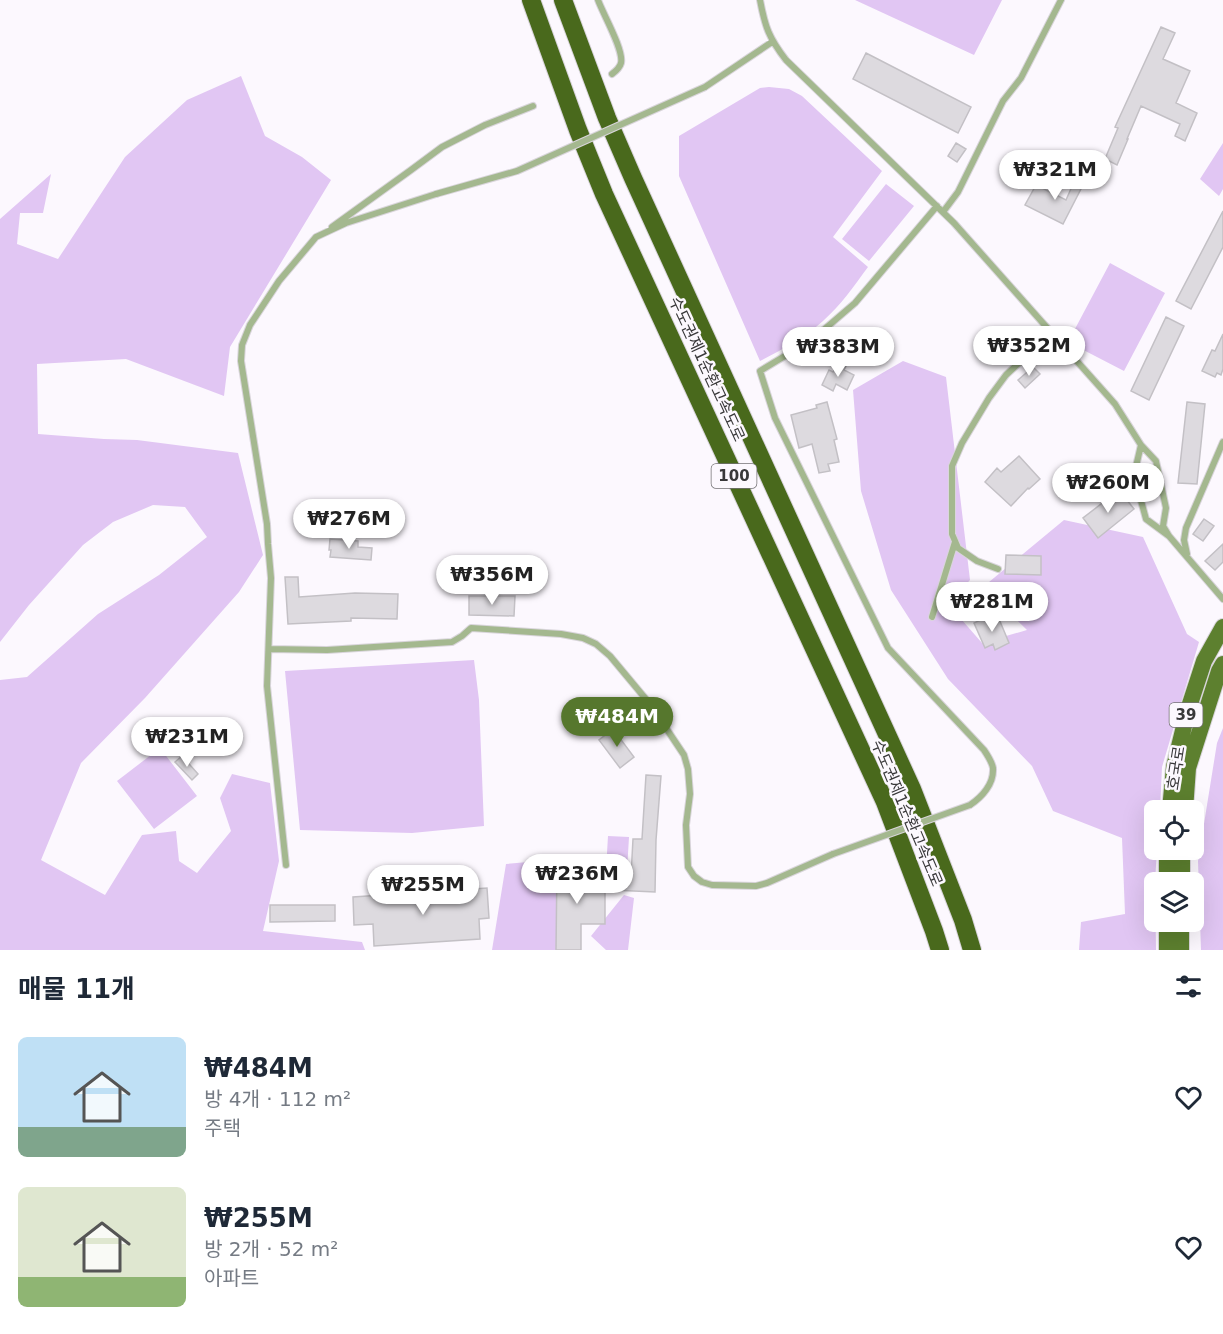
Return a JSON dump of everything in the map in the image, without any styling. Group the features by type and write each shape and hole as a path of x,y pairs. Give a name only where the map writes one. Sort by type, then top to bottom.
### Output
{"highway":[{"name":"수도권제1순환고속도로","path":"531,0 604,194 885,802 940,950"},
{"name":"수도권제1순환고속도로","path":"563,0 633,178 912,789 963,920 972,950"}],"main road":[{"name":"호국로","path":"1171,800 1174,767 1188,710 1204,662 1223,627"},
{"name":"호국로","path":"1186,800 1188,768 1223,664"},
{"path":"1167,932 1167,950"},
{"path":"1181,932 1181,950"}],"lane":[{"path":"598,0 620,51 621,63 612,74"},
{"path":"760,0 764,23 772,42 786,60 943,212 1114,404 1141,445 1156,461 1166,508 1163,526 1223,599"},
{"path":"943,212 958,192 1003,101 1021,78 1061,0"},
{"path":"316,237 346,223 517,171 705,87 772,42"},
{"path":"286,865 267,686 271,578 267,524 241,361 242,345 250,325 279,282 316,237 442,147 485,124 533,106"},
{"path":"269,649 327,650 452,642 471,628 561,634 583,638 596,644 610,656 650,704 684,755 688,769 690,794 686,825 688,867 702,882 712,885 756,886 767,883 833,854 970,805 986,791 992,779 993,769 990,760 984,750 888,648 779,427 760,371 813,339 855,303 937,206"},
{"path":"998,569 977,561 958,548 955,542 952,534 951,514 952,466 970,428 988,398 1006,375 1051,333"},
{"path":"1190,560 1185,549 1186,528 1223,442"},
{"path":"1141,445 1134,475 1146,519 1169,536"},
{"path":"932,617 955,542"}],"shaded area":[{"path":"855,0 1002,0 974,55"},
{"path":"241,76 265,136 302,157 331,180 230,347 224,396 126,359 37,364 38,434 137,440 238,453 263,555 239,592 145,698 81,763 41,860 105,895 142,835 176,831 179,861 197,873 231,831 220,798 232,774 270,783 279,861 263,931 362,942 365,950 0,950 0,680 27,677 98,614 159,575 207,537 185,507 153,505 113,522 83,545 29,605 0,642 0,219 51,174 43,213 20,213 17,244 58,259 125,157 187,100"},
{"path":"760,88 789,89 802,96 882,171 833,237 868,267 823,321 793,343 760,361 679,176 679,136"},
{"path":"1223,143 1223,189 1219,196 1200,179"},
{"path":"886,184 914,206 869,261 842,239"},
{"path":"1110,263 1165,293 1124,371 1068,342"},
{"path":"903,361 946,377 970,580 948,604 982,643 1027,630 983,587 1064,520 1143,537 1187,634 1199,642 1162,767 1160,800 1144,800 1144,860 1156,860 1156,872 1144,872 1144,932 1156,932 1156,950 1079,950 1081,922 1125,914 1122,838 1053,811 1032,766 948,679 891,590 861,491 853,390"},
{"path":"474,660 479,700 484,826 412,833 300,830 285,671"},
{"path":"1223,728 1223,950 1201,950 1200,932 1204,932 1204,872 1198,872 1198,861 1204,860 1204,824 1217,743"},
{"path":"160,748 197,796 154,829 117,781"},
{"path":"608,836 629,837 627,871 606,870"},
{"path":"562,859 559,950 492,950 506,864"},
{"path":"624,895 634,898 628,950 606,950 591,936"}],"building":[{"path":"1161,27 1175,33 1163,59 1190,71 1176,103 1197,113 1185,141 1175,136 1180,124 1141,106 1117,165 1105,159 1118,128 1115,127"},
{"path":"866,53 971,107 958,133 853,79"},
{"path":"956,143 966,149 957,162 948,156"},
{"path":"1077,175 1086,179 1063,224 1025,205 1036,185 1066,200"},
{"path":"1223,211 1223,247 1191,309 1176,301"},
{"path":"1166,317 1184,326 1149,400 1131,391"},
{"path":"1223,334 1223,369 1221,375 1217,373 1215,377 1202,371"},
{"path":"838,362 846,366 844,370 854,375 847,390 836,384 833,391 822,385 829,370 833,372"},
{"path":"1033,367 1040,374 1025,388 1018,380"},
{"path":"827,402 837,439 834,440 839,462 828,464 830,471 819,473 812,444 799,448 791,415 817,408 816,405"},
{"path":"1187,402 1205,404 1197,484 1178,483"},
{"path":"1019,456 1040,479 1011,506 985,482 997,468 1001,472"},
{"path":"1119,490 1134,509 1098,538 1083,518"},
{"path":"1204,519 1214,526 1203,541 1193,534"},
{"path":"330,539 358,541 358,547 372,548 371,560 330,557"},
{"path":"1223,544 1223,562 1215,570 1205,561"},
{"path":"1006,555 1041,556 1041,575 1005,574"},
{"path":"285,577 298,577 299,597 355,593 398,594 397,619 351,618 351,621 288,624"},
{"path":"469,596 515,596 514,616 469,615"},
{"path":"989,616 991,622 999,619 1009,643 995,650 993,644 985,648 974,623"},
{"path":"613,729 634,757 620,768 599,740"},
{"path":"182,756 198,774 192,780 175,762"},
{"path":"646,775 661,776 655,892 612,890 612,875 631,876 633,839 642,839"},
{"path":"557,864 589,864 589,884 605,884 605,924 581,924 581,950 556,950"},
{"path":"487,888 489,918 479,919 480,939 374,946 373,924 354,925 353,897"},
{"path":"270,905 335,905 335,921 270,922"}]}
